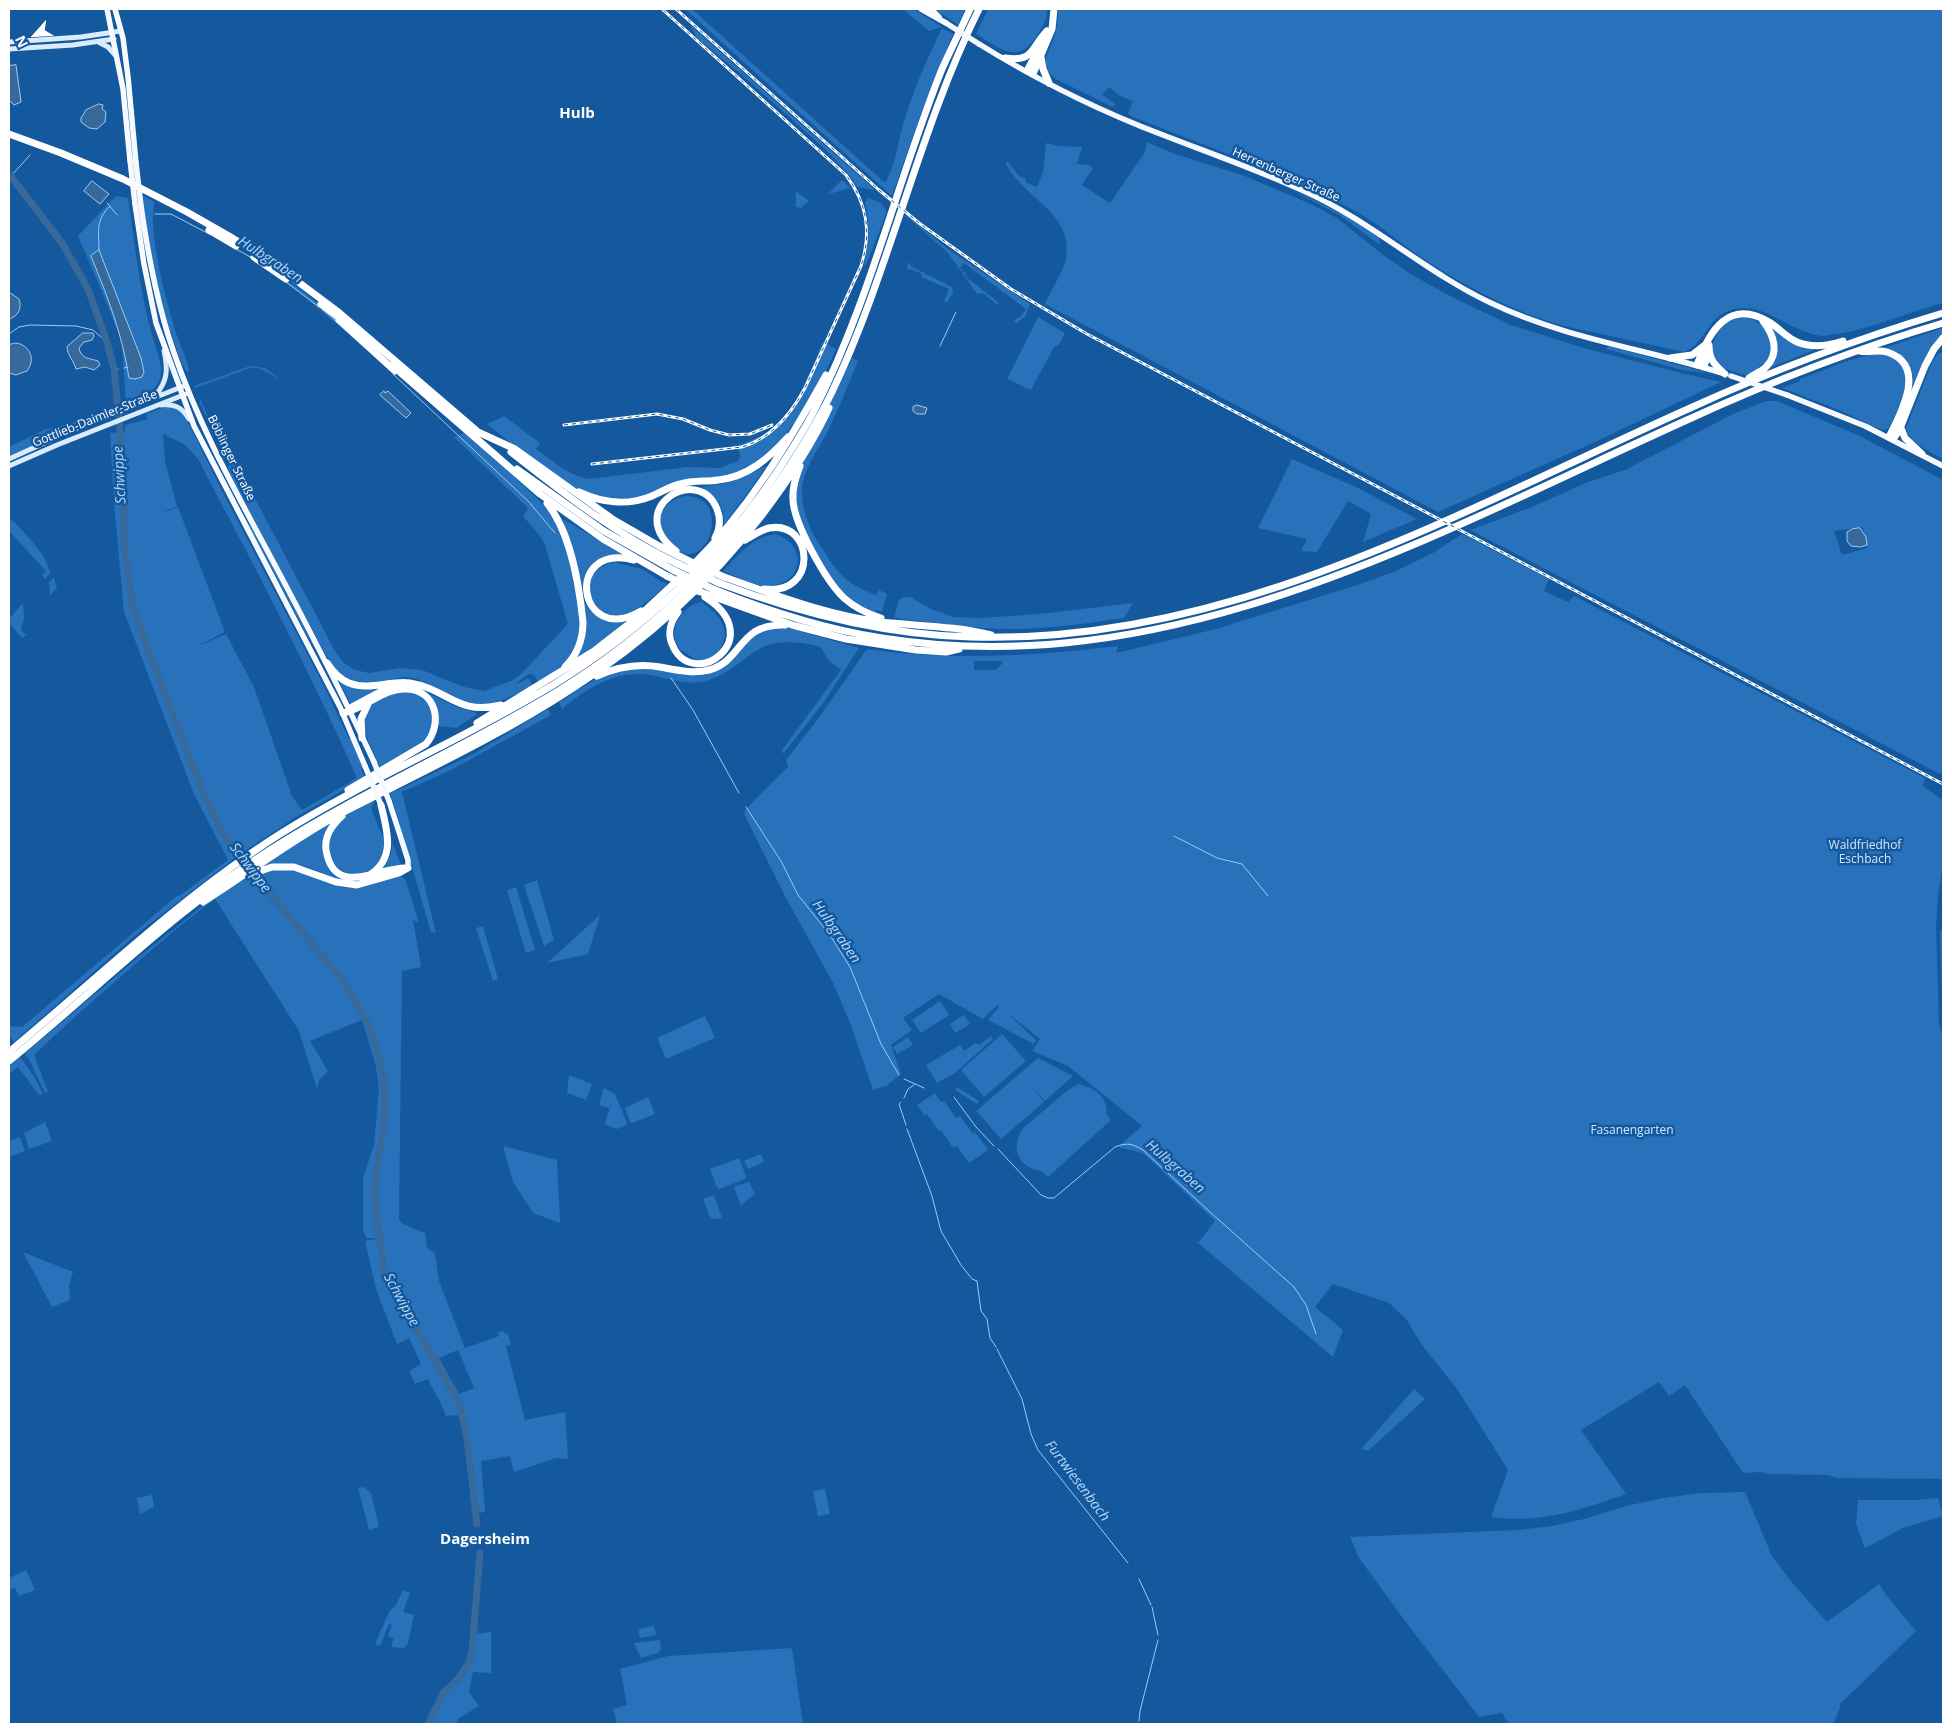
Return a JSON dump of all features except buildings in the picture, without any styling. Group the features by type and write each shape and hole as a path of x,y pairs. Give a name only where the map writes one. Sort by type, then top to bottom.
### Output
{"highway":[{"path":"336,802 469,732 551,686 593,659 639,624 689,578 732,531 766,487 815,410 836,364 860,305 940,74 969,9"},
{"path":"710,548 719,526 719,516 716,506 710,498 700,492 686,490 676,492 668,497 661,505 657,517 657,527 662,538 684,562 709,593 726,616 731,633 728,646 722,656 701,664 681,658 673,648 670,630 674,617 689,598 738,545 769,506 803,456 830,405 867,309 917,160 943,91 979,9"},
{"path":"964,42 984,9"},
{"path":"1030,72 1047,31 1053,9"},
{"path":"1030,72 1041,57 1053,24 1053,9"},
{"path":"1004,58 1018,60 1026,57 1047,31"},
{"path":"1041,57 1043,69 1049,83"},
{"path":"9,134 88,164 144,190 229,236 281,269 337,311 401,373 540,494 590,530 641,562 698,591 830,628 899,641 969,647 1033,646 1113,637 1199,620 1285,594 1346,573 1425,540 1709,410 1798,372 1858,350 1943,323"},
{"path":"9,138 92,170 169,207 257,259 371,343"},
{"path":"1700,366 1708,342 1718,325 1730,316 1746,313 1762,318 1792,339 1803,344 1818,346 1838,343 1849,338 1858,340"},
{"path":"498,441 589,512 639,543 722,580 798,609 877,627 936,635 1001,638 1055,635 1129,625 1203,609 1285,584 1356,559 1436,526 1742,385 1858,340 1943,313"},
{"path":"1742,385 1766,367 1774,352 1773,336 1762,318"},
{"path":"1891,438 1901,427 1925,366 1934,349 1943,338"},
{"path":"1670,358 1692,355 1708,342"},
{"path":"1708,342 1708,353 1714,364 1728,375"},
{"path":"1858,350 1889,353 1902,362 1908,373 1908,395 1891,438"},
{"path":"382,353 478,432 515,449 622,525 684,562 722,580 770,590 788,586 795,582 802,573 805,562 804,553 800,542 793,534 778,528 769,528 758,532 738,545"},
{"path":"1700,366 1708,353"},
{"path":"469,732 477,724 509,703 594,650 652,605 710,548 762,482 786,447 830,369 836,364"},
{"path":"9,1052 150,930 338,809 538,702 598,664 638,634 697,580 752,518 797,454 821,413 841,373"},
{"path":"1901,427 1905,438 1922,454"},
{"path":"465,430 595,525 631,548 684,562"},
{"path":"566,486 597,499 620,502 643,499 686,482 727,479 744,473 762,463 795,430"},
{"path":"803,456 795,478 793,502 799,525 817,558 832,584 847,601 871,615 896,623"},
{"path":"540,494 562,526 570,552 583,622 583,636 580,647 570,662 559,673"},
{"path":"641,562 616,557 598,563 586,581 586,597 598,614 614,619 629,617 652,605"},
{"path":"748,586 791,601 835,613 896,623 975,631 1001,638"},
{"path":"709,593 792,626 852,640 909,649 946,652 969,647"},
{"path":"572,689 631,647 689,598"},
{"path":"9,1061 167,925 237,874 349,810 498,732 572,689 609,671 626,666 649,665 690,672 710,670 728,660 746,638 757,630 770,626 792,626"},
{"path":"327,663 340,678 356,685 369,687 404,682 420,686 458,704 473,708 491,708 509,703"},
{"path":"347,711 382,690 404,682"},
{"path":"258,861 336,802 347,791 426,744 434,731 436,715 429,700 418,691 400,689 347,711"},
{"path":"362,738 362,714 368,703"},
{"path":"366,877 381,866 388,849 388,833 381,805"},
{"path":"349,810 329,832 326,846 327,856 335,869 344,876 354,878 408,868"},
{"path":"258,861 300,868 336,882 357,885 404,872 408,868"}],"main road":[{"name":"Böblinger Straße","path":"107,9 118,58 150,299 163,345 195,427 374,762 408,860 408,868"},
{"name":"Böblinger Straße","path":"115,9 121,31 131,100 133,161"},
{"name":"Herrenberger Straße","path":"921,9 1049,83 1137,125 1312,195 1362,223 1455,285 1500,308 1565,331 1700,366 1787,395 1891,438 1943,466"},
{"name":"Herrenberger Straße","path":"930,9 946,23"},
{"path":"9,42 81,37 121,31"},
{"path":"73,45 81,37"},
{"path":"9,49 73,45 114,39"},
{"path":"99,42 110,48 118,58"},
{"name":"Böblinger Straße","path":"138,205 156,292 172,348 186,386 230,481 327,663 347,711 381,805"},
{"path":"154,398 161,389 167,374 163,345"},
{"name":"Gottlieb-Daimler-Straße","path":"9,459 106,416 186,386"},
{"name":"Gottlieb-Daimler-Straße","path":"9,466 107,424 189,393"},
{"path":"151,407 178,406 186,413 195,427"}],"green space":[{"path":"685,9 692,9 885,183 893,163 910,102 930,53 942,28 953,34 920,116 892,196"},
{"path":"903,9 913,9 942,27 929,31"},
{"path":"935,9 965,9 958,25"},
{"path":"988,9 1046,9 1047,15 1043,26 1025,49 1018,52 1010,52 1003,50 976,34"},
{"path":"1058,9 1943,9 1943,303 1850,332 1822,336 1810,334 1764,312 1740,308 1721,315 1691,349 1684,352 1544,320 1504,304 1467,285 1412,251 1364,216 1330,198 1245,161 1131,116 1128,113 1133,101 1120,96 1109,87 1102,94 1115,104 1113,107 1056,79 1047,70 1046,61 1055,33"},
{"path":"690,25 874,190 857,187 850,176 826,150 742,75 697,38"},
{"path":"1147,142 1175,154 1245,176 1313,205 1337,218 1412,275 1456,299 1511,325 1584,348 1721,382 1593,443 1438,512 1045,304 1064,265 1067,243 1063,229 1055,217 1013,174 1005,162 1008,162 1019,176 1026,179 1025,182 1037,187 1043,172 1046,143 1059,146 1082,147 1077,163 1071,163 1089,165 1093,168 1082,185 1110,203 1145,152"},
{"path":"842,180 850,188 829,194 829,193"},
{"path":"1286,187 1357,223 1379,238 1380,245 1341,216"},
{"path":"796,191 809,201 801,208 796,207"},
{"path":"142,195 155,202 153,214 154,231 160,271 189,373 181,362 165,314 152,255"},
{"path":"116,196 128,198 138,269 161,369 160,379 154,388 136,399 126,402 122,342 78,236"},
{"path":"868,198 881,203 886,210 886,214 866,265 864,265 868,233 865,202"},
{"path":"905,214 948,249 1030,304 1025,317 1016,323 1014,320 1021,316 1026,309 964,263 960,268 963,271 961,271 947,252"},
{"path":"908,263 910,263 910,266 952,287 953,293 947,302 944,302 949,289 921,277 922,274 911,269 909,270 907,267"},
{"path":"965,272 965,276 999,303 997,305 983,293 977,294 962,273"},
{"path":"277,274 304,292 365,342 365,347 277,276"},
{"path":"1038,317 1065,333 1059,345 1054,347 1031,390 1007,379"},
{"path":"1745,317 1760,324 1769,334 1771,341 1769,356 1765,364 1763,363 1756,370 1746,375 1721,366 1711,352 1715,339 1722,328 1738,318"},
{"path":"1943,328 1943,334 1910,398 1910,371 1884,348"},
{"path":"1773,329 1814,350 1767,369 1777,343"},
{"path":"823,342 836,349 809,402 783,438 753,465 737,473 714,480 627,499 597,497 570,486 487,424 504,416 540,443 536,449 575,475 589,479 688,467 720,468 738,461 739,451 733,446 753,440 769,431 782,420 800,393"},
{"path":"1608,346 1712,374 1683,370 1606,349"},
{"path":"1943,351 1943,459 1916,443 1906,428 1932,362"},
{"path":"1875,353 1890,355 1902,365 1907,376 1906,393 1888,429 1877,428 1839,410 1782,388 1844,362"},
{"path":"852,358 858,361 828,431 807,469 802,486 802,501 808,523 815,537 839,573 851,583 866,591 876,595 879,590 887,594 882,612 876,610 874,614 855,605 834,585 803,530 794,502 799,471"},
{"path":"250,366 265,368 281,380 259,368 250,368 195,388 194,386"},
{"path":"200,398 221,447 227,445 335,651 344,663 355,670 369,673 400,668 422,670 464,687 484,691 513,680 521,674 568,624 545,545 523,516 528,508 454,437 467,432 544,505 557,522 567,550 579,609 581,630 577,647 566,663 538,682 534,675 529,674 516,683 528,678 533,685 506,699 487,704 467,703 430,684 413,678 403,677 366,682 350,679 343,675 325,654 231,476 225,456 200,403"},
{"path":"1766,401 1777,401 1860,436 1943,480 1943,769 1940,774 1470,530 1532,507 1588,482 1625,470 1733,414","holes":["1863,527 1867,548 1842,555 1834,531"]},
{"path":"171,407 185,416 323,684 349,739 351,739 365,778 296,817 236,857 138,933 14,1042 9,1035 9,1026 22,1027 178,895 228,860 194,794 124,612 110,433 125,432 125,425 148,419 146,414","holes":["163,434 184,444 198,459 260,577 320,697 357,778 302,810 292,796 254,687 226,634 196,647 225,632 178,507 160,514 177,506 165,461"]},
{"path":"100,416 9,456 9,447 44,430"},
{"path":"1292,459 1356,487 1417,519 1363,542 1371,514 1348,501 1317,552 1301,551 1307,539 1258,528"},
{"path":"767,466 724,524 721,506 711,494 701,487 728,483"},
{"path":"684,496 700,499 709,508 712,521 710,534 704,546 694,553 683,553 670,543 661,528 660,521 664,509 675,499"},
{"path":"245,518 257,536 317,652 307,636"},
{"path":"563,519 626,556 611,556 599,560 590,568 584,578 583,590 585,601 591,611 606,620 625,621 613,633 575,659 585,629"},
{"path":"12,520 45,559 50,573 45,579 42,575 46,571 9,531 9,522"},
{"path":"775,534 793,546 797,554 796,570 783,583 772,586 759,585 747,582 723,571 752,543"},
{"name":"Fasanengarten","path":"1462,534 1549,579 1544,591 1568,602 1574,596 1925,778 1923,786 1940,798 1943,803 1943,863 1936,927 1939,1024 1943,1037 1943,1479 1837,1478 1827,1475 1743,1473 1685,1385 1669,1396 1659,1382 1581,1430 1626,1494 1576,1510 1544,1517 1509,1519 1491,1517 1508,1470 1457,1389 1422,1345 1406,1319 1389,1303 1333,1284 1315,1307 1343,1330 1333,1357 1198,1243 1215,1221 1143,1153 1118,1147 1142,1126 1068,1066 1032,1051 1040,1039 1006,1012 1036,1040 1034,1044 988,1020 999,1007 997,1005 983,1019 939,994 903,1018 912,1030 891,1045 901,1074 886,1086 873,1090 852,1028 833,983 785,896 744,814 745,810 788,767 786,760 818,719 867,649 929,655 992,656 1024,655 1118,646 1116,653 1216,629 1360,584 1396,571 1433,553","holes":["974,661 1002,661 1002,664 995,670 974,670"]},
{"path":"614,562 642,569 662,582 667,583 666,586 645,604 633,611 620,615 611,615 604,612 592,601 589,586 591,578 596,571 602,566"},
{"path":"54,578 57,588 50,595 49,582"},
{"path":"904,597 910,597 931,609 953,617 981,618 1039,614 1133,603 1124,618 1059,626 1005,629 960,626 894,617 899,600"},
{"path":"702,602 717,615 723,625 725,637 719,651 702,661 696,660 680,649 674,634 678,620 683,613 688,608"},
{"path":"23,603 24,618 21,630 26,635 22,638 9,623 9,619"},
{"path":"768,628 796,630 859,648 824,702 783,754 782,750 841,670 828,660 821,647 799,643 775,643 761,648 713,679 687,682 642,674 630,675 617,677 594,686 562,709 559,702 599,677 632,668 662,670 684,675 708,674 748,639"},
{"path":"338,679 344,682 386,686 351,705"},
{"path":"421,690 457,707 477,713 456,728 438,726 438,717"},
{"path":"400,691 418,695 426,701 435,717 428,740 381,769 366,733 364,722 366,713 372,705 383,697"},
{"path":"548,709 551,715 451,770 402,792 436,933 431,932 390,792 398,790 475,753"},
{"path":"373,800 374,803 371,808 382,835 384,835 385,850 372,870 361,875 349,873 339,868 331,859 328,847 330,834 340,820"},
{"path":"330,824 322,845 326,863 340,875 360,881 339,880 304,866 262,865"},
{"path":"392,842 401,865 382,871 391,854"},
{"path":"291,869 330,884 354,888 392,877 403,877 406,881 419,923 413,920 421,967 402,971 399,1219 401,1223 425,1233 427,1248 435,1253 439,1281 465,1348 499,1336 498,1332 504,1331 505,1334 508,1334 511,1345 506,1346 525,1420 565,1412 568,1459 556,1458 514,1472 510,1456 481,1461 485,1512 472,1514 466,1441 460,1415 446,1416 428,1379 415,1384 409,1371 421,1364 409,1338 397,1344 376,1289 365,1241 380,1238 367,1238 363,1231 363,1178 374,1145 379,1089 376,1066 362,1020 310,1041 328,1071 319,1080 317,1089 299,1031 215,899 141,959 34,1055 48,1092 45,1093 29,1059 24,1054 141,955 205,904 242,881 265,870","holes":["458,1350 474,1388 459,1394 439,1358"]},
{"path":"537,880 554,940 544,946 524,885"},
{"path":"516,887 535,950 526,953 507,890"},
{"path":"600,915 588,954 547,963"},
{"path":"483,926 498,979 493,981 476,928"},
{"path":"1943,929 1943,1028 1940,931"},
{"path":"940,1001 949,1015 921,1033 912,1020"},
{"path":"964,1015 970,1024 955,1033 950,1024"},
{"path":"705,1016 715,1038 666,1059 657,1038"},
{"path":"1002,1034 1026,1061 984,1097 961,1070"},
{"path":"991,1036 993,1039 955,1073 937,1083 926,1065 960,1045 964,1051 975,1043 979,1045"},
{"path":"908,1037 913,1045 897,1054 893,1047"},
{"path":"20,1057 35,1078 43,1094 39,1095 18,1067 9,1074 9,1066"},
{"path":"1038,1058 1073,1076 1045,1101 1030,1085 1044,1102 1001,1139 976,1111"},
{"path":"569,1075 592,1084 586,1100 567,1093"},
{"path":"1078,1084 1091,1089 1102,1097 1107,1115 1111,1120 1048,1177 1043,1172 1025,1165 1021,1160 1017,1151 1019,1134 1022,1129 1068,1090"},
{"path":"957,1087 979,1101 977,1104 955,1090"},
{"path":"604,1088 615,1094 627,1123 626,1125 617,1129 606,1125 612,1100 609,1108 599,1105"},
{"path":"935,1093 941,1102 944,1101 956,1118 960,1116 973,1134 975,1132 988,1150 969,1163 957,1146 953,1148 941,1130 939,1131 927,1114 924,1115 917,1105"},
{"path":"648,1097 655,1114 632,1123 630,1122 625,1108"},
{"path":"45,1122 52,1141 29,1149 24,1133"},
{"path":"20,1137 25,1151 9,1157 9,1141"},
{"path":"503,1146 557,1160 560,1223 533,1213 513,1182"},
{"path":"761,1154 764,1162 748,1169 744,1161"},
{"path":"739,1158 746,1176 745,1179 720,1189 717,1188 710,1169"},
{"path":"749,1182 755,1194 741,1205 734,1187"},
{"path":"714,1195 722,1218 711,1219 703,1199"},
{"path":"23,1252 73,1272 69,1285 70,1300 52,1307"},
{"path":"1414,1389 1425,1399 1368,1451 1361,1449"},
{"path":"364,1487 371,1493 379,1527 369,1530 358,1488"},
{"path":"825,1489 830,1514 818,1516 813,1491"},
{"path":"1745,1492 1772,1556 1794,1585 1827,1622 1879,1584 1916,1631 1839,1705 1841,1706 1833,1724 1509,1724 1502,1713 1479,1717 1359,1558 1350,1537 1517,1530 1552,1526 1584,1519 1626,1506 1663,1498 1701,1493"},
{"path":"152,1495 154,1507 140,1514 137,1498"},
{"path":"1938,1498 1943,1516 1903,1528 1865,1548 1856,1524 1858,1500"},
{"path":"26,1570 35,1590 19,1596 15,1588 9,1590 9,1578"},
{"path":"403,1590 410,1593 403,1612 414,1615 408,1643 404,1648 391,1647 394,1638 388,1636 392,1625 389,1624 380,1646 375,1644 390,1610 395,1607"},
{"path":"654,1626 656,1635 640,1638 638,1629"},
{"path":"491,1632 491,1673 473,1672 469,1692 479,1706 458,1719 457,1724 425,1724 439,1694 459,1678 475,1656 476,1634"},
{"path":"660,1640 661,1649 658,1653 641,1658 634,1643"},
{"path":"792,1648 803,1724 617,1724 613,1709 627,1705 620,1669 668,1656"}],"shaded area":[{"path":"16,65 21,102 14,105 9,100 9,66"},
{"path":"99,104 103,105 102,109 106,112 105,122 97,129 89,128 81,122 81,118 86,110"},
{"path":"92,181 109,194 100,204 84,191"},
{"path":"99,250 141,358 144,372 142,377 129,378 109,301 91,256"},
{"path":"9,292 19,299 20,306 17,314 9,319"},
{"path":"83,333 93,333 94,336 92,340 84,342 79,348 84,356 98,361 100,365 94,370 85,367 76,369 68,353 67,347"},
{"path":"21,344 28,350 31,362 27,371 16,375 9,373 9,345"},
{"path":"384,391 385,393 388,391 411,413 406,418 380,395"},
{"path":"917,405 927,408 925,414 917,414 913,411 913,407"},
{"path":"1860,528 1866,537 1867,545 1860,547 1851,546 1847,541 1847,532"}],"waterway":[{"path":"11,176 30,155"},
{"name":"Schwippe","path":"9,174 62,243 88,289 107,342 114,369 120,428 125,553 133,605 152,661 203,792 221,830 236,853 343,981 373,1035 384,1078 385,1118 375,1181 375,1206 384,1270 391,1287 460,1406 467,1438 477,1524"},
{"name":"Hulbgraben","path":"107,203 117,215"},
{"path":"99,250 100,221 110,206"},
{"name":"Hulbgraben","path":"155,214 171,214 211,235"},
{"name":"Hulbgraben","path":"236,249 252,258"},
{"name":"Hulbgraben","path":"286,282 319,307"},
{"name":"Hulbgraben","path":"322,309 336,321"},
{"path":"940,346 956,312"},
{"path":"9,334 19,327 30,325 76,326 93,330 107,342"},
{"path":"124,368 128,367"},
{"name":"Hulbgraben","path":"393,374 528,501 555,533"},
{"name":"Hulbgraben","path":"671,678 693,710 739,793"},
{"name":"Hulbgraben","path":"746,807 781,861 798,895 830,935 850,967 881,1044 899,1075"},
{"path":"1174,836 1217,858 1242,864 1268,896"},
{"name":"Furtwiesenbach","path":"904,1079 924,1088"},
{"name":"Furtwiesenbach","path":"904,1098 908,1089 914,1085"},
{"name":"Hulbgraben","path":"954,1097 976,1127 994,1146"},
{"name":"Furtwiesenbach","path":"901,1102 899,1104 906,1125"},
{"name":"Furtwiesenbach","path":"907,1129 932,1196 941,1231 961,1265 972,1279 977,1281 981,1311 987,1319 990,1338 996,1347"},
{"name":"Hulbgraben","path":"998,1149 1041,1195 1048,1198 1054,1198 1115,1147 1130,1144 1143,1150 1294,1287 1306,1305 1316,1334"},
{"name":"Furtwiesenbach","path":"997,1349 1022,1399 1031,1434 1038,1450 1128,1563"},
{"name":"Schwippe","path":"428,1724 443,1693 458,1679 469,1663 472,1651 480,1553"},
{"name":"Furtwiesenbach","path":"1139,1579 1151,1605"},
{"name":"Furtwiesenbach","path":"1152,1607 1158,1635"},
{"name":"Furtwiesenbach","path":"1139,1721 1158,1640"}],"railway":[{"path":"592,464 742,447 763,438 787,416 805,388 861,266 866,241 866,218 863,207 859,196 846,175 662,9"},
{"path":"676,9 879,190 919,223 1011,289 1087,334 1943,784"},
{"path":"564,425 657,414 683,419 710,430 729,435 750,434 772,425"}],"district":[{"name":"Hulb","path":"577,114"},
{"name":"Dagersheim","path":"485,1540"}],"park label":[{"name":"Waldfriedhof Eschbach","path":"1865,853"}]}
